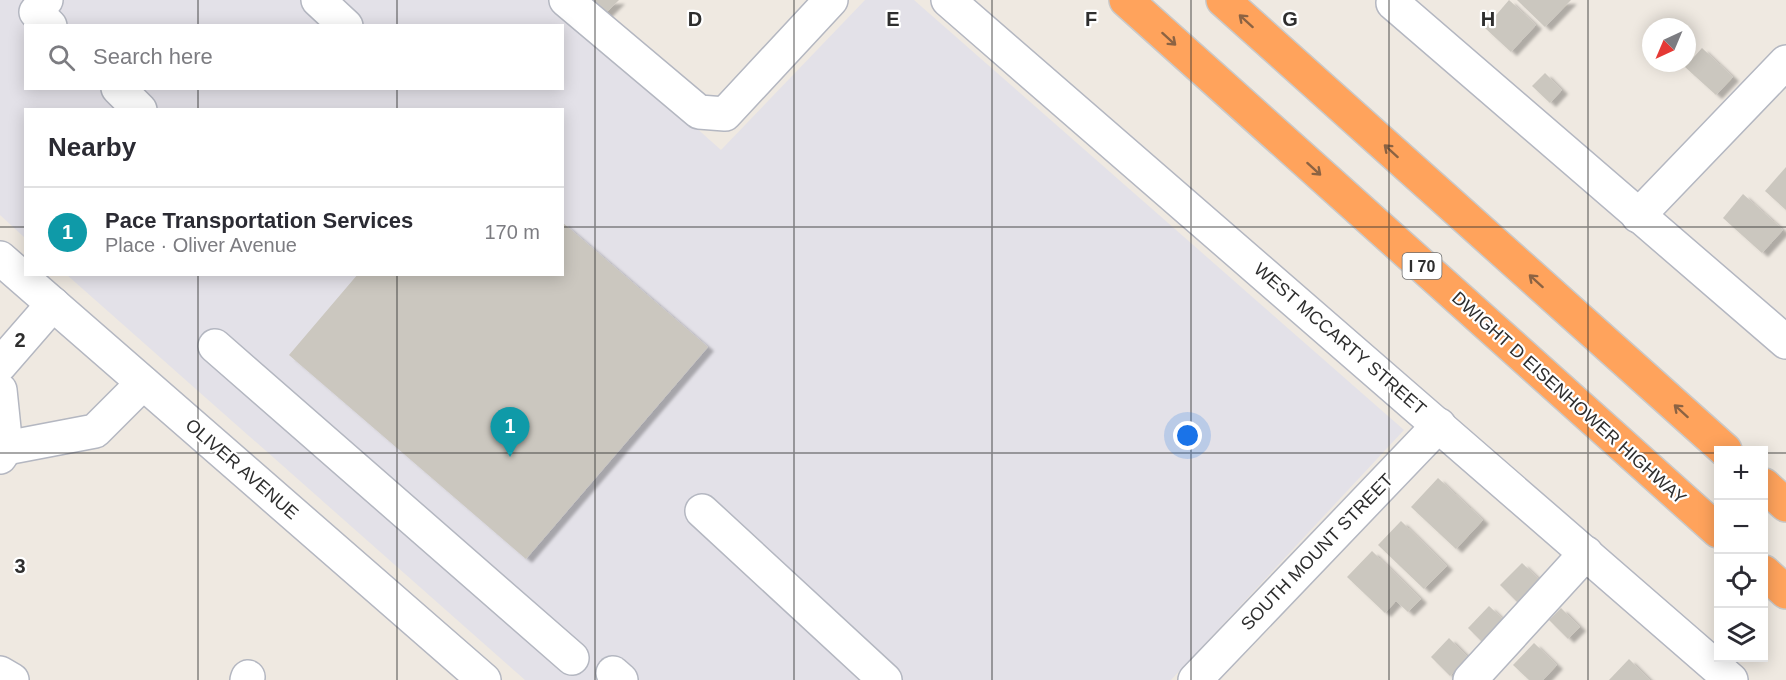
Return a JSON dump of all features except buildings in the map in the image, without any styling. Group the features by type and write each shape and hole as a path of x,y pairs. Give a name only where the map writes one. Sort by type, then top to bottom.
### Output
{"highway":[{"name":"DWIGHT D EISENHOWER HIGHWAY","path":"1126,0 1714,527"},
{"path":"1223,0 1721,446"},
{"path":"1768,489 1786,505"},
{"path":"1768,576 1786,592"}],"street":[{"path":"46,0 36,12 48,24"},
{"path":"318,0 344,24"},
{"path":"566,0 699,112 725,114 831,0"},
{"name":"WEST MCCARTY STREET","path":"948,0 1731,680"},
{"path":"1394,2 1786,342"},
{"path":"1638,216 1786,62"},
{"path":"120,90 138,108"},
{"name":"OLIVER AVENUE","path":"0,258 484,680"},
{"path":"0,365 53,304"},
{"path":"215,346 572,658"},
{"path":"0,390 3,452 95,431 143,383"},
{"name":"SOUTH MOUNT STREET","path":"1196,680 1439,425"},
{"path":"702,511 885,680"},
{"path":"1470,680 1586,553"},
{"path":"0,673 12,680"}],"shaded area":[{"path":"0,0 553,0 721,150 865,0 914,0 1404,430 1171,680 525,680 68,276 564,276 564,108 24,108 24,237 0,215"}],"place":[{"name":"Pace Transportation Services","path":"510,457"}]}
